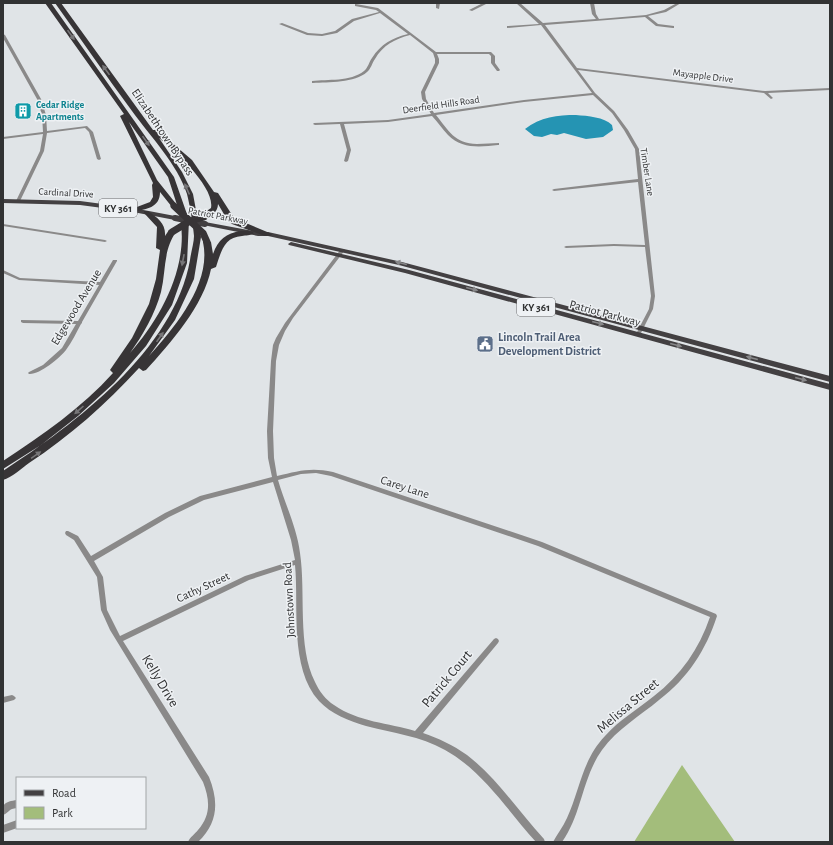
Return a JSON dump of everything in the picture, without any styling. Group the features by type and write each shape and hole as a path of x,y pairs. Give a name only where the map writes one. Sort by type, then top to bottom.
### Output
{"highway":[{"name":"Elizabethtown Bypass","path":"3,466 52,432 98,393 128,363 161,317 180,274 186,240 184,209 174,183 48,3"},
{"name":"Elizabethtown Bypass","path":"3,476 53,442 98,406 134,370 154,346 169,323 190,279 195,258 197,238 194,211 185,184 164,150 58,3"},
{"path":"118,87 157,133 188,160 217,195 231,219 242,226 268,234"},
{"path":"114,97 154,180 174,206 203,233 207,242 210,257 199,291"},
{"path":"98,393 142,329 155,298 160,280 166,242 172,232 190,221 205,220 215,208 215,201 201,176"},
{"path":"133,210 149,207 154,204 157,195 154,180"},
{"path":"146,212 159,222 161,226 162,233 159,255 162,264"},
{"path":"98,406 125,386 152,358 184,318 212,268 222,242 228,236 236,233 254,233"}],"main road":[{"name":"Cardinal Drive","path":"3,201 80,203 146,212 174,218"},
{"name":"Patriot Parkway","path":"174,218 190,221"},
{"name":"Patriot Parkway","path":"205,220 254,233 268,234 830,379"},
{"name":"Patriot Parkway","path":"254,233 266,239 341,253"},
{"name":"Patriot Parkway","path":"640,331 830,387"}],"street":[{"path":"438,3 438,8"},
{"path":"471,10 486,3"},
{"name":"Timber Lane","path":"518,3 536,16 543,24 594,93 613,112 633,141 638,152 653,296 651,309 640,331"},
{"path":"592,3 594,14 598,20"},
{"path":"508,27 646,16 665,11 679,3"},
{"path":"356,5 371,7 381,12 435,53 490,53 493,56 493,63 498,70"},
{"path":"281,24 308,34 328,34 340,30 352,20 381,12"},
{"path":"646,16 657,26 673,27"},
{"path":"313,82 347,78 362,74 368,70 378,52 386,43 410,34"},
{"path":"3,35 41,103 45,132 39,160 18,201"},
{"path":"435,53 437,63 423,94 433,114 448,134 457,141 471,145 498,144"},
{"name":"Mayapple Drive","path":"575,69 765,92 830,88"},
{"path":"765,92 771,98"},
{"name":"Deerfield Hills Road","path":"315,124 388,121 594,93"},
{"path":"342,123 349,150 346,161"},
{"path":"3,138 80,126 88,128 96,144 99,158"},
{"path":"554,190 641,180"},
{"path":"3,225 105,241"},
{"path":"566,248 614,245 648,246"},
{"name":"Johnstown Road","path":"341,253 293,315 277,344 274,357 270,455 295,544 298,562 304,659 309,680 314,689 328,705 348,717 359,721 417,734 449,748 473,765 483,775 541,842"},
{"name":"Edgewood Avenue","path":"31,373 45,366 61,353 115,261"},
{"path":"3,271 18,278 102,284"},
{"path":"24,321 80,323"},
{"name":"Carey Lane","path":"90,560 167,515 202,498 308,471 331,474 540,544 714,616"},
{"name":"Kelly Drive","path":"68,533 76,538 100,577 106,616 206,780 211,791 213,806 208,822 192,842"},
{"name":"Cathy Street","path":"120,639 247,578 298,562"},
{"name":"Melissa Street","path":"557,842 569,825 581,784 594,756 614,731 658,698 680,677 697,655 705,640 714,616"},
{"name":"Patrick Court","path":"417,734 496,641"},
{"path":"3,700 12,698"},
{"path":"3,811 9,805 16,804"},
{"path":"3,829 16,824"}],"green space":[{"path":"682,765 735,842 634,842"}],"water":[{"path":"576,115 596,117 605,120 612,125 613,130 603,137 586,139 564,133 557,135 551,134 542,137 534,136 525,129 543,119"}],"place":[{"name":"Cedar Ridge Apartments","path":"23,111"},
{"name":"Lincoln Trail Area Development District","path":"485,344"}]}
